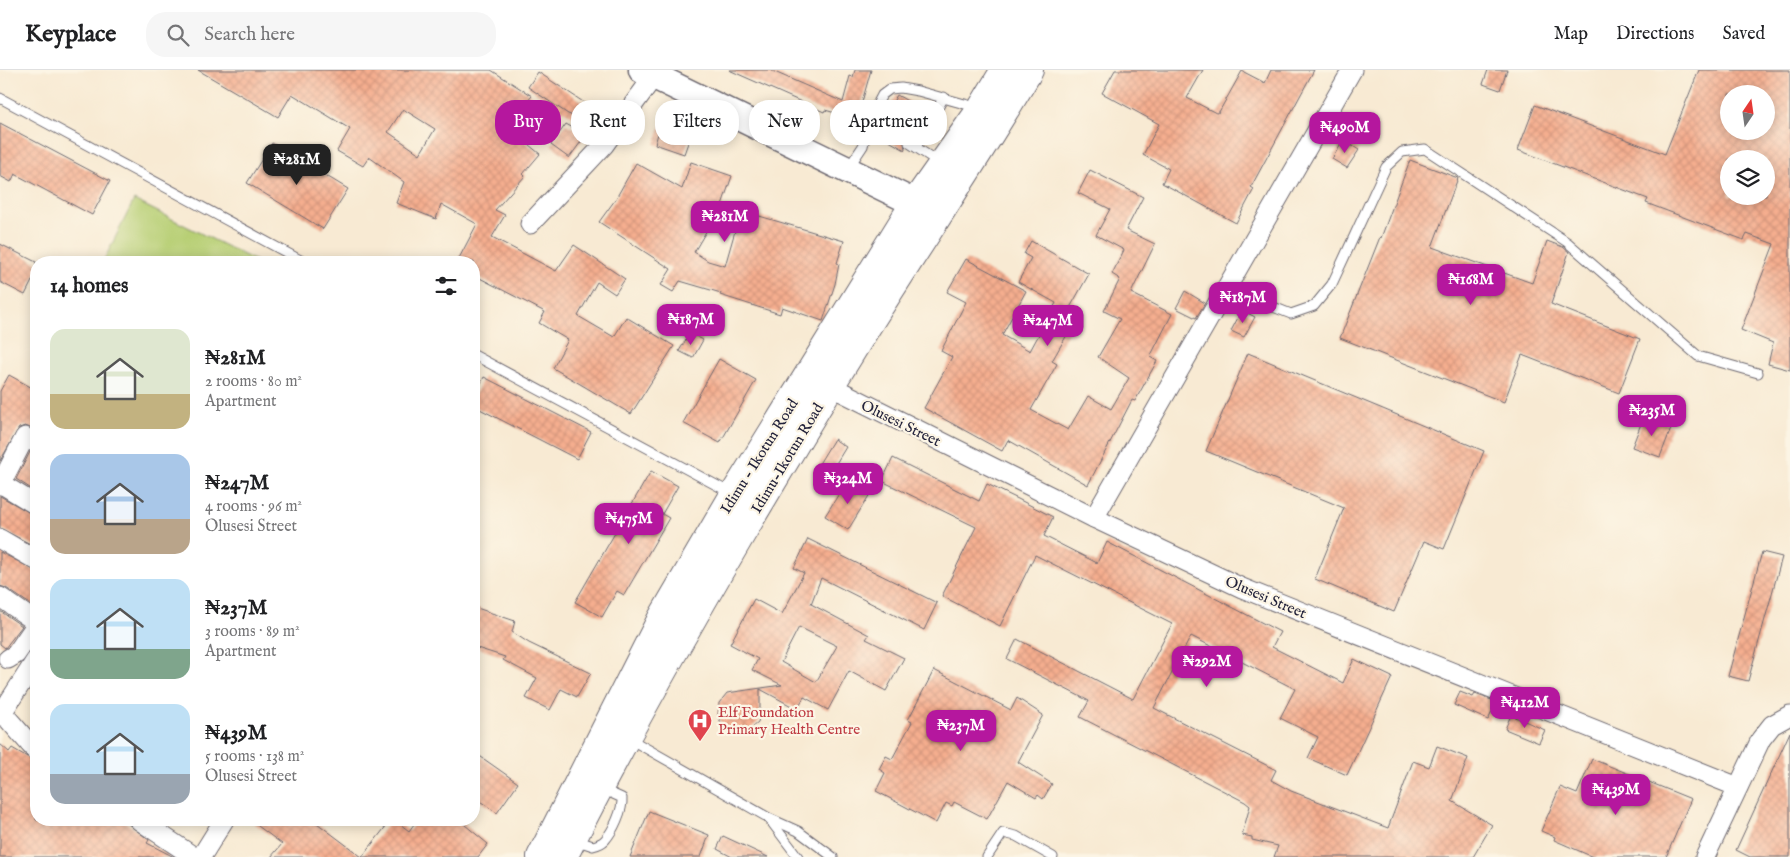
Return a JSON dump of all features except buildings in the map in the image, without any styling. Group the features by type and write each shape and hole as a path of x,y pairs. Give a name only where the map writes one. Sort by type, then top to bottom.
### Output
{"main road":[{"name":"Idimu - Ikotun Road","path":"541,857 616,731 662,618 734,495 820,380 915,203 982,108 1005,70"},
{"name":"Idimu-Ikotun Road","path":"568,848 598,788 616,731 694,614 820,380 1029,70"}],"street":[{"path":"1094,518 1228,289 1352,70"},
{"path":"530,224 604,145 651,72 915,203"},
{"name":"Olusesi Street","path":"820,380 1094,518 1242,588 1738,787"},
{"path":"30,440 25,437 0,484 30,502"},
{"path":"0,539 30,556"},
{"path":"0,597 30,619"},
{"path":"3,661 16,654 30,632"},
{"path":"30,669 1,713 30,744"},
{"path":"1705,857 1761,739 1772,725 1790,715"},
{"path":"148,826 194,857"},
{"path":"201,857 220,826"}],"lane":[{"path":"879,100 882,95 890,89 901,88 944,97 982,108"},
{"path":"942,164 912,145 944,97"},
{"path":"0,98 293,256"},
{"path":"848,169 863,145"},
{"path":"1228,289 1291,314 1314,306 1332,284 1386,167 1402,152 1425,149 1567,242 1698,356 1758,373"},
{"path":"480,358 734,495"},
{"path":"616,731 769,818 798,831 833,857"},
{"path":"769,818 798,857"},
{"path":"987,857 1002,833 1016,836 1053,857"}],"green space":[{"path":"134,200 246,256 106,256"}],"place":[{"name":"Elf Foundation Primary Health Centre","path":"700,742"}]}
